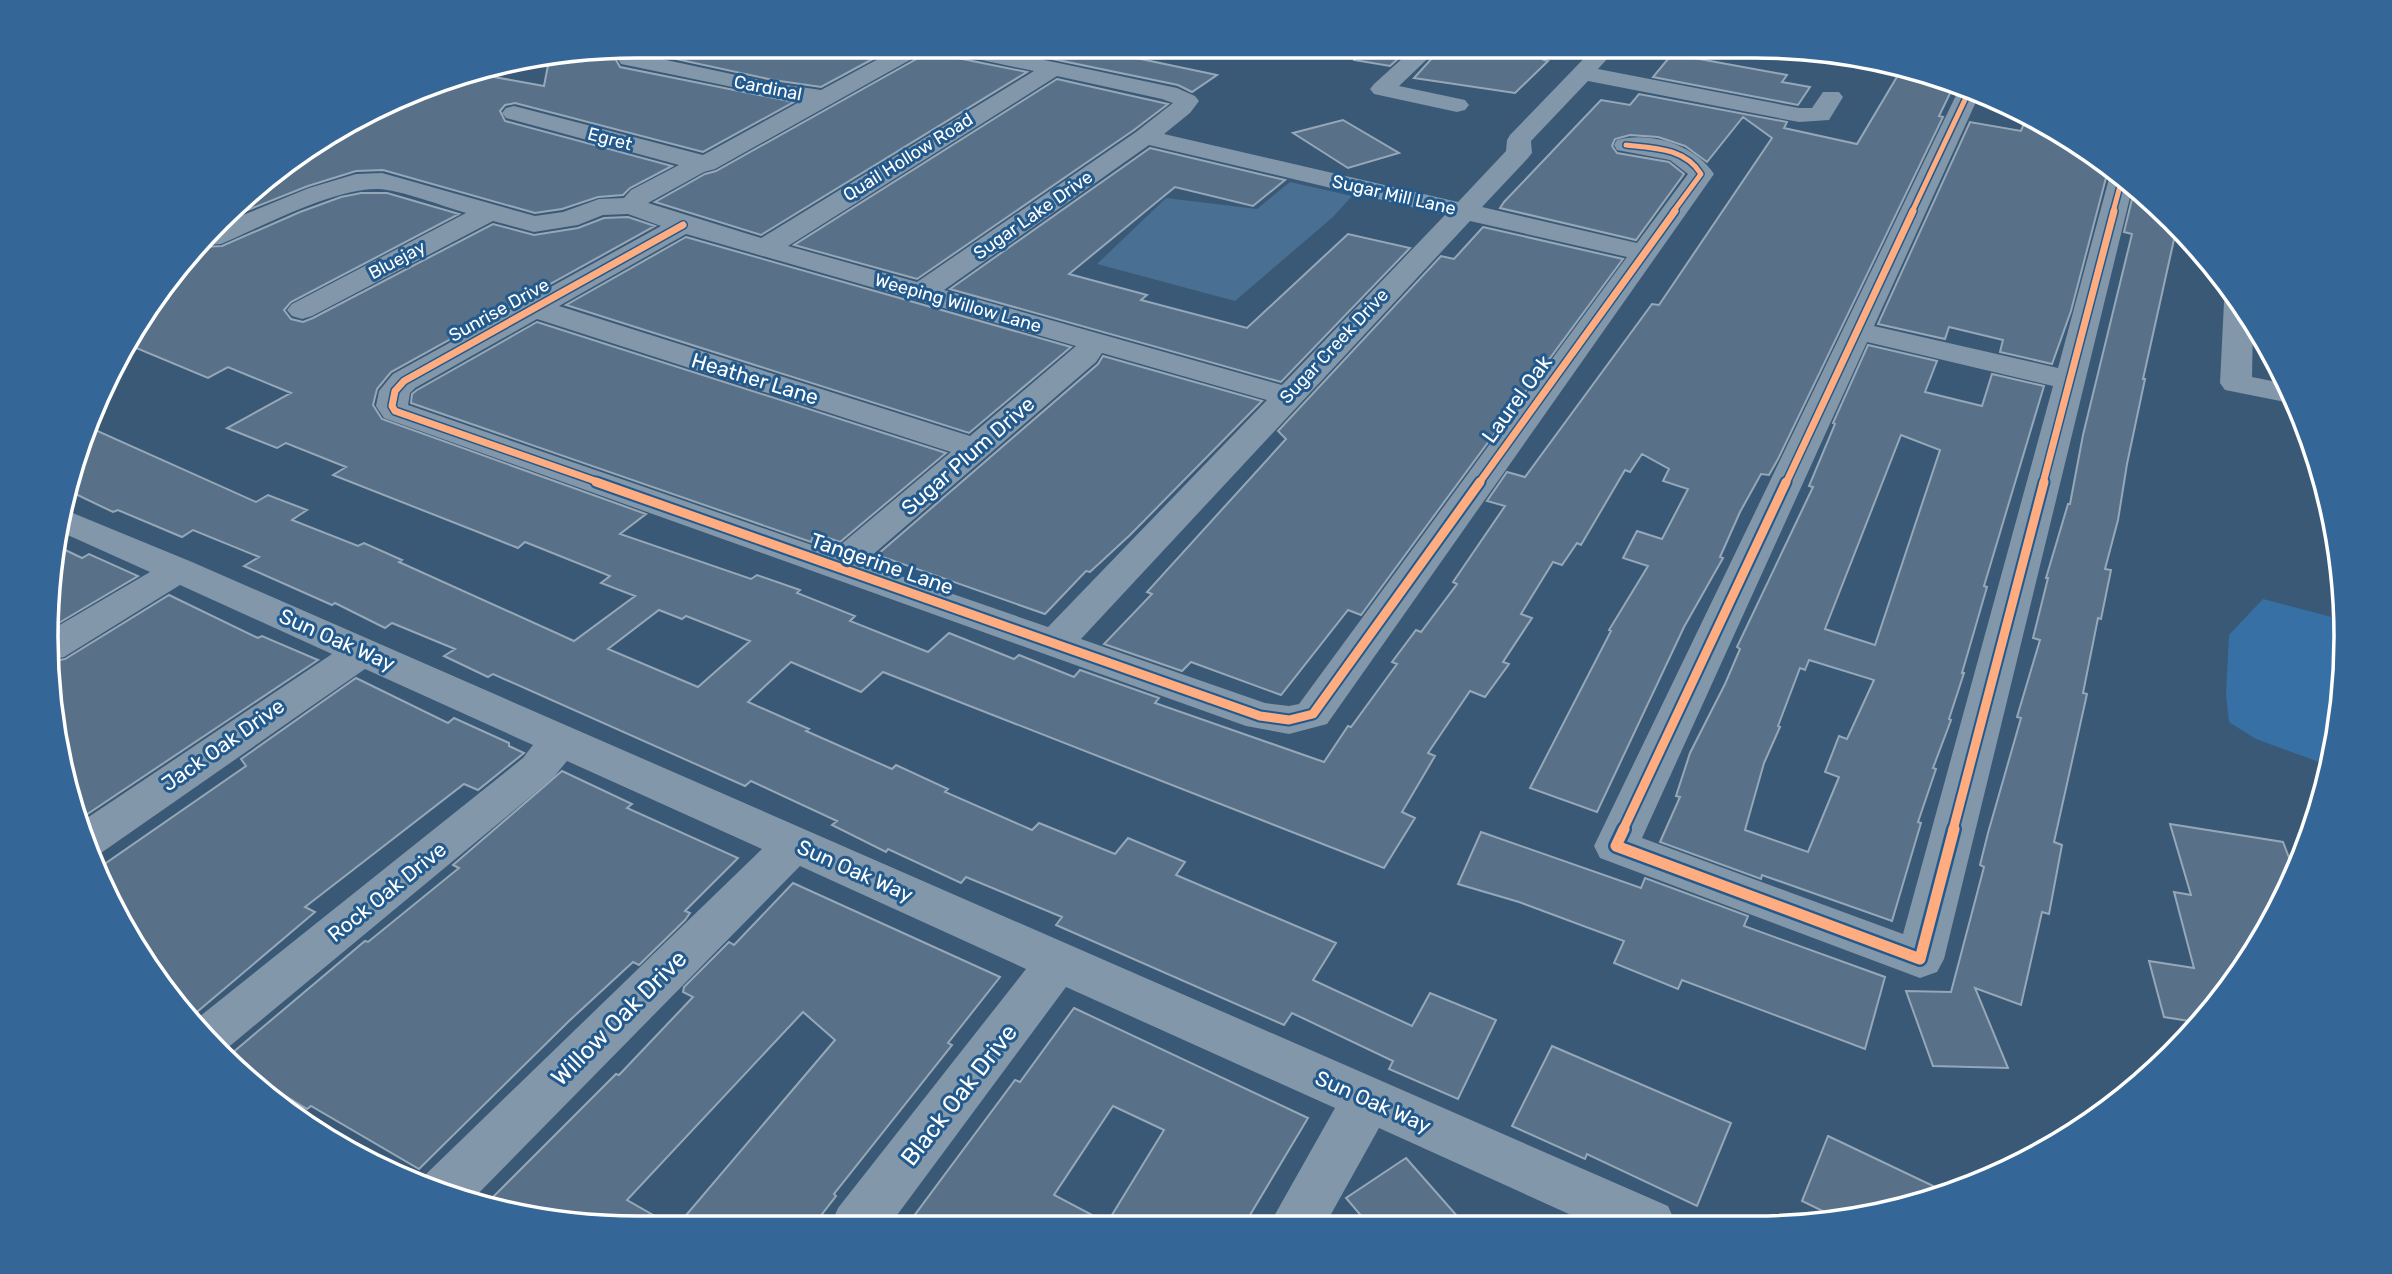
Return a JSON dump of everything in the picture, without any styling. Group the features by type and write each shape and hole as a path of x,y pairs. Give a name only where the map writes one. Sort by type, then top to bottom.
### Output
{"street":[{"path":"220,235 318,194 356,182 382,181 534,224 568,219 599,208 631,206 640,196 698,165 706,164 896,58"},
{"path":"1002,58 1053,69"},
{"path":"1417,58 1382,89 1457,105"},
{"name":"Sugar Creek Drive","path":"1055,643 1519,153 1519,139 1596,58"},
{"name":"Cardinal","path":"629,59 773,90 824,98"},
{"name":"Sugar Lake Drive","path":"921,293 1144,137 1182,108 1186,101 1169,93 1053,69"},
{"name":"Quail Hollow Road","path":"765,248 1053,69"},
{"path":"1582,73 1799,115 1820,115 1832,97"},
{"path":"1966,98 1616,846 1920,959 2120,187"},
{"name":"Egret","path":"514,113 706,164"},
{"name":"Sugar Mill Lane","path":"1144,137 1644,253"},
{"name":"Laurel Oak","path":"1313,714 1701,174 1697,165 1686,157 1670,151 1626,145"},
{"name":"Weeping Willow Lane","path":"631,206 683,225 1287,396"},
{"name":"Bluejay","path":"302,310 491,211"},
{"name":"Sunrise Drive","path":"442,428 395,411 392,406 395,391 404,381 683,225"},
{"name":"Heather Lane","path":"534,308 976,449"},
{"path":"2238,317 2236,383 2280,392"},
{"path":"1857,331 2069,380"},
{"name":"Sugar Plum Drive","path":"837,567 1085,355 1095,342"},
{"name":"Tangerine Lane","path":"442,428 1260,716 1289,720 1313,714"},
{"name":"Sun Oak Way","path":"69,522 1630,1216"},
{"path":"58,643 179,570"},
{"name":"Jack Oak Drive","path":"93,836 363,652"},
{"name":"Rock Oak Drive","path":"214,1033 538,768 561,740"},
{"name":"Willow Oak Drive","path":"450,1186 795,844"},
{"name":"Black Oak Drive","path":"866,1216 1035,995 1057,961"},
{"path":"1301,1216 1368,1099"}],"shaded area":[{"path":"1290,182 1352,196 1333,217 1235,301 1097,264 1166,198 1257,209"},
{"path":"2263,599 2333,618 2333,675 2320,762 2256,739 2229,722 2226,694 2229,635"}],"building":[{"path":"672,58 875,58 821,87 773,80"},
{"path":"918,58 958,58 1027,72 761,235 655,202 705,174 716,171"},
{"path":"1048,58 1136,58 1217,75 1192,92 1178,85"},
{"path":"1354,58 1399,58 1390,66"},
{"path":"1432,58 1546,58 1544,60 1548,61 1515,93 1414,78"},
{"path":"1669,58 1694,58 1787,75 1782,82 1810,87 1798,105 1653,77"},
{"path":"617,59 620,67 794,102 703,152 515,103 505,105 500,111 505,121 672,166 630,188 623,195 598,197 562,209 535,213 383,170 356,171 308,186 244,212 315,155 347,135 415,102 490,76 544,86 548,65"},
{"path":"1898,75 1951,92 1939,116 1943,117 1778,459 1769,475 1761,474 1740,512 1720,557 1723,558 1684,627 1597,812 1530,788 1611,631 1609,630 1648,566 1623,558 1637,531 1662,539 1688,489 1663,481 1669,469 1642,454 1630,472 1625,470 1581,545 1577,543 1562,565 1553,562 1521,614 1532,618 1503,662 1509,664 1485,697 1470,691 1428,753 1435,756 1402,812 1415,818 1384,868 883,672 861,692 791,662 748,702 892,769 896,765 948,789 945,792 1032,830 1039,823 1115,854 1128,838 1185,862 1176,875 1336,943 1313,980 1412,1026 1430,993 1496,1020 1458,1099 1389,1069 1393,1061 1292,1013 1284,1025 1056,925 1062,917 966,877 961,883 888,849 886,852 832,825 837,821 751,781 745,786 493,674 488,677 444,656 455,649 392,623 385,628 335,603 332,605 244,566 259,557 193,530 182,537 118,510 113,512 75,494 96,430 256,502 268,495 307,510 292,520 358,546 364,543 402,560 399,562 574,641 635,596 601,583 610,576 525,542 518,548 333,475 346,467 286,443 277,448 227,428 291,393 228,367 208,378 135,347 177,284 209,247 222,246 341,197 361,193 387,193 459,214 291,302 284,310 291,319 303,322 313,318 493,224 534,235 578,228 604,218 628,217 655,226 391,372 377,389 373,405 382,419 646,514 620,534 751,579 757,575 800,590 797,593 855,616 850,621 928,652 949,633 1014,659 1019,655 1074,677 1080,670 1159,698 1155,703 1324,762 1348,726 1351,727 1397,664 1392,662 1416,630 1421,632 1457,584 1453,582 1505,506 1487,501 1507,472 1525,477 1652,304 1659,305 1772,138 1743,117 1707,162 1685,146 1658,137 1630,135 1615,139 1612,146 1617,153 1669,162 1684,174 1636,240 1500,208 1504,202 1601,100 1630,105 1639,94 1787,122 1784,128 1857,144","holes":["659,610 682,619 686,616 750,641 698,687 608,649"]},
{"path":"1057,79 1168,104 917,279 794,245"},
{"path":"1343,120 1399,153 1348,168 1293,133"},
{"path":"1970,122 2021,131 2024,124 2106,176 2071,311 2052,364 2000,352 2003,340 1949,327 1945,339 1878,324"},
{"path":"1150,148 1285,180 1253,206 1175,187 1069,274 1147,295 1141,300 1247,328 1348,234 1410,248 1281,382 950,289"},
{"path":"2132,197 2175,237 2143,379 2118,520 2105,569 2111,570 2083,693 2087,694 2054,842 2062,845 2049,914 2042,912 2021,1005 1975,988 2008,1068 1933,1066 1906,991 1951,992 1984,867 1980,865 1988,833 2021,718 2017,717 2040,640 2033,638 2046,578 2070,504 2083,435 2132,234 2124,232"},
{"path":"1483,227 1623,259 1361,615 1348,610 1281,695 1191,662 1182,671 1104,644 1152,594 1147,592 1286,439 1278,431 1441,256 1454,259"},
{"path":"686,237 1071,347 969,433 566,305"},
{"path":"537,322 946,453 840,542 814,533 811,542 411,403 412,394 417,390"},
{"path":"1868,345 1937,361 1925,392 1982,406 1992,374 2044,386 1984,586 1987,587 1964,673 1949,719 1951,720 1933,768 1936,769 1918,822 1921,823 1892,921 1762,875 1761,879 1660,842 1680,797 1676,796 1690,753 1725,684 1740,649 1737,647 1813,487 1809,486 1835,424 1833,423","holes":["1901,435 1940,450 1875,645 1825,629","1809,660 1874,680 1847,739 1839,736 1825,772 1839,777 1808,852 1745,830 1764,763 1780,727 1778,726 1800,668 1805,670"]},
{"path":"1103,356 1262,401 1130,535 1090,572 1086,571 1045,614 877,555 1098,364"},
{"path":"65,550 82,558 89,554 138,576 58,623"},
{"path":"169,595 258,638 262,636 318,660 86,815 77,787 63,713 59,660 65,659"},
{"path":"356,678 448,723 454,718 509,743 509,746 524,753 478,790 464,784 305,907 315,912 196,1013 155,959 135,927 104,864 246,766 241,759"},
{"path":"562,771 632,804 627,808 738,858 685,911 690,913 685,920 639,965 633,962 569,1021 419,1169 311,1106 307,1109 275,1089 233,1052 365,941 368,942 459,868 453,865"},
{"path":"2170,824 2283,842 2290,860 2275,893 2237,959 2189,1021 2164,1017 2149,961 2194,968 2174,892 2191,895"},
{"path":"1481,832 1641,888 1645,878 1748,916 1744,926 1885,977 1865,1049 1682,980 1678,989 1614,963 1624,941 1519,902 1458,884"},
{"path":"793,883 1000,977 948,1043 952,1045 834,1194 836,1196 821,1216 685,1216 835,1040 803,1012 627,1200 655,1216 561,1211 492,1198 616,1074 619,1075 693,997 683,992 684,987 729,942 734,945"},
{"path":"1074,1008 1308,1118 1249,1216 1111,1216 1164,1130 1113,1106 1054,1195 1094,1216 914,1216 1015,1080 1020,1082"},
{"path":"1552,1046 1731,1123 1697,1206 1587,1154 1585,1159 1512,1126"},
{"path":"1828,1136 1936,1187 1905,1197 1824,1212 1802,1201"},
{"path":"1406,1158 1457,1216 1361,1216 1346,1198"}],"cycle path":[{"path":"1966,98 1616,846 1920,959 2120,187"},
{"path":"683,225 404,381 395,391 392,406 395,411 1260,716 1289,720 1313,714 1701,174 1696,165 1679,154 1626,145"}]}
